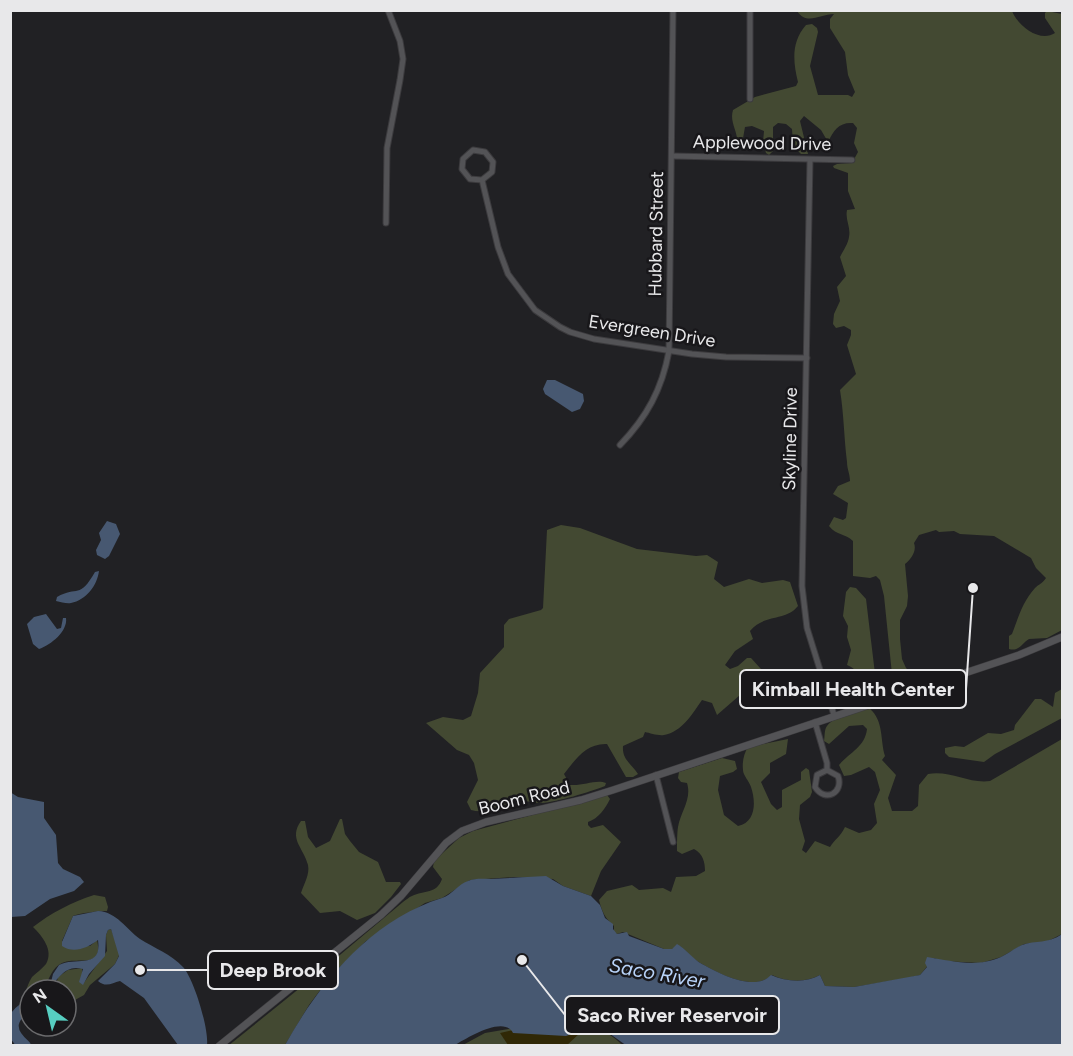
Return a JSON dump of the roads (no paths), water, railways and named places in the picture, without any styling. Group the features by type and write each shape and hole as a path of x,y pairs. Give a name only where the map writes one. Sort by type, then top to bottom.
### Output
{"street":[{"path":"386,223 387,148 402,59 400,41 388,10"},
{"name":"Hubbard Street","path":"620,445 638,426 650,408 662,380 669,351 673,10"},
{"path":"750,10 750,99"},
{"name":"Evergreen Drive","path":"473,150 483,150 492,159 492,172 482,180 470,179 462,169 463,159 473,150"},
{"name":"Applewood Drive","path":"672,156 852,160"},
{"name":"Skyline Drive","path":"810,160 803,607 812,649 834,715"},
{"name":"Evergreen Drive","path":"482,180 504,265 516,286 536,310 560,327 577,334 669,351 714,356 807,358"},
{"name":"Boom Road","path":"220,1044 381,915 442,848 458,834 486,822 581,800 1018,655 1062,637"},
{"path":"815,722 826,757 827,770"},
{"path":"827,770 838,776 840,784 836,792 829,796 817,791 814,783 819,772 827,770"},
{"path":"656,775 673,842"}],"water":[{"path":"547,380 555,380 583,394 584,401 580,409 572,412 545,394 543,389"},
{"path":"107,521 116,524 120,534 109,556 105,559 97,555 96,550 101,540 99,533"},
{"path":"99,571 93,587 86,596 69,603 56,601 57,597 81,589 90,581 95,572"},
{"path":"46,614 57,629 61,628 63,618 66,618 66,623 58,637 39,649 33,644 27,624 34,617"},
{"path":"10,792 18,797 44,802 44,818 56,835 58,863 63,869 80,877 84,882 74,891 50,899 25,916 11,917"},
{"name":"Saco River","path":"546,876 563,886 591,896 600,905 605,918 613,924 613,929 617,934 627,932 629,936 664,949 672,949 677,944 709,968 747,982 764,980 771,975 796,981 820,975 825,986 854,987 920,975 927,967 925,963 927,957 964,963 983,962 1001,957 1022,945 1047,941 1062,934 1062,1045 627,1046 606,1031 593,1028 566,1036 513,1033 502,1026 485,1030 455,1045 285,1045 299,1021 331,977 350,956 392,921 416,908 446,897 464,882 480,879"},
{"path":"98,911 111,914 140,939 178,962 192,982 200,1004 206,1028 207,1045 178,1045 144,998 120,981 106,985 98,981 115,964 119,956 111,929 106,935 105,956 89,974 83,985 79,982 83,969 72,968 59,978 52,978 59,965 92,959 96,955 98,940 85,948 76,950 62,946 73,916"}],"waterway":[{"path":"18,1014 13,1029 25,1046"}],"place":[{"name":"Kimball Health Center","path":"973,588"},
{"name":"Saco River Reservoir","path":"522,960"},
{"name":"Deep Brook","path":"140,970"}]}
